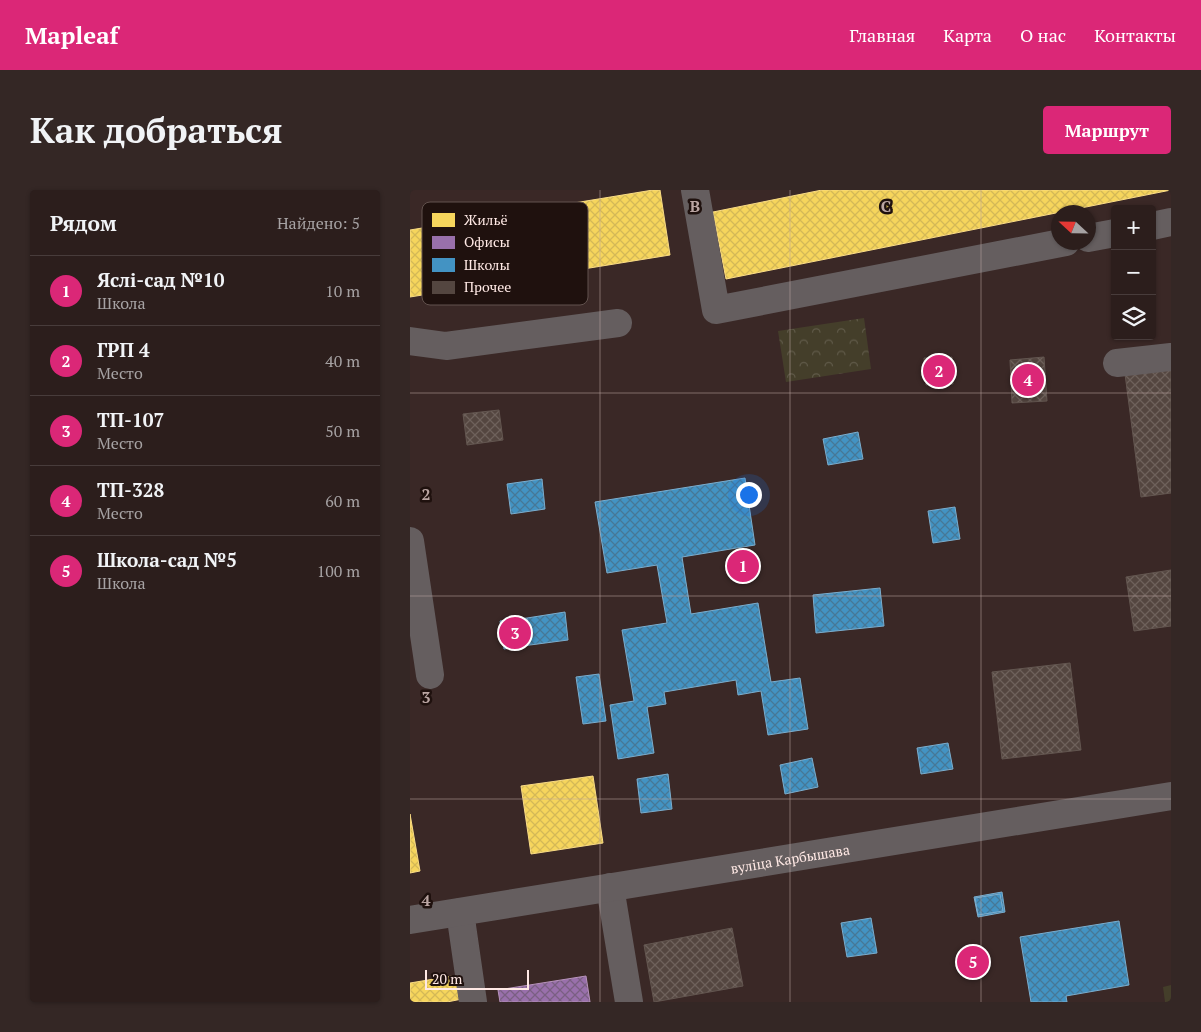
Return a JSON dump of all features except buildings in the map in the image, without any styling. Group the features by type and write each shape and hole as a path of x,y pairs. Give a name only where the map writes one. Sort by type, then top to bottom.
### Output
{"street":[{"path":"695,190 716,310 1051,245"},
{"path":"1156,225 1171,222"},
{"path":"1096,237 1111,234"},
{"path":"410,341 446,346 618,323"},
{"path":"1117,363 1171,357"},
{"path":"410,541 430,675"},
{"name":"вуліца Карбышава","path":"410,920 1171,796"},
{"path":"610,887 629,1002"},
{"path":"460,912 473,1002"}],"green space":[{"path":"864,318 871,369 786,382 778,331"},
{"path":"1171,985 1171,1002 1165,1002 1163,987"}],"place":[{"name":"ГРП 4","path":"939,371"},
{"name":"ТП-328","path":"1028,380"},
{"name":"Яслі-сад №10","path":"743,566"},
{"name":"ТП-107","path":"515,633"},
{"name":"Школа-сад №5","path":"973,962"}]}
